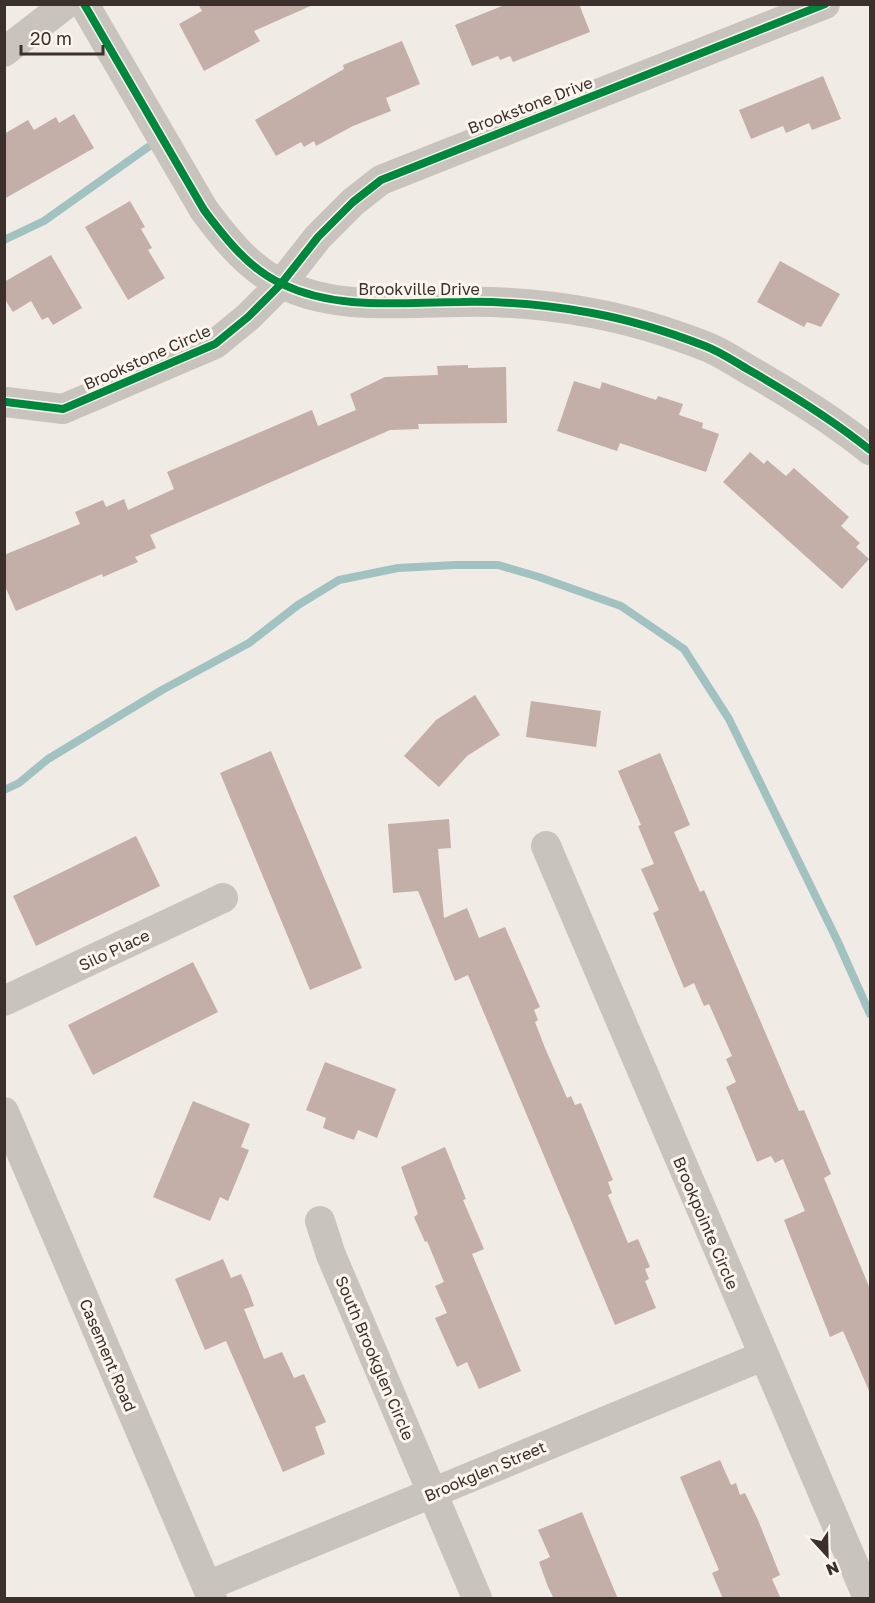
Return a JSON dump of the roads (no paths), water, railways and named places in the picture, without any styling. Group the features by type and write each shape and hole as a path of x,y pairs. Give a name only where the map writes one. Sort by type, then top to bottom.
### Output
{"street":[{"path":"4,52 66,4"},
{"name":"Brookville Drive","path":"84,4 204,210 227,240 249,262 280,284 312,296 354,303 536,304 594,313 645,326 707,347 774,384 844,429 870,450"},
{"name":"Brookstone Drive","path":"280,284 318,237 353,202 381,180 825,4"},
{"name":"Brookstone Circle","path":"6,402 63,409 150,372 215,344 248,317 280,284"},
{"name":"Brookpointe Circle","path":"546,846 868,1599"},
{"name":"Silo Place","path":"4,1001 223,898"},
{"name":"Casement Road","path":"4,1112 209,1592"},
{"name":"South Brookglen Circle","path":"320,1221 331,1255 477,1599"},
{"name":"Brookglen Street","path":"209,1592 432,1493 763,1356"}],"waterway":[{"path":"4,240 44,221 151,145"},
{"path":"4,790 19,783 48,759 162,690 249,643 298,605 339,580 398,568 498,565 621,606 684,649 729,719 837,940 870,1014"}]}
